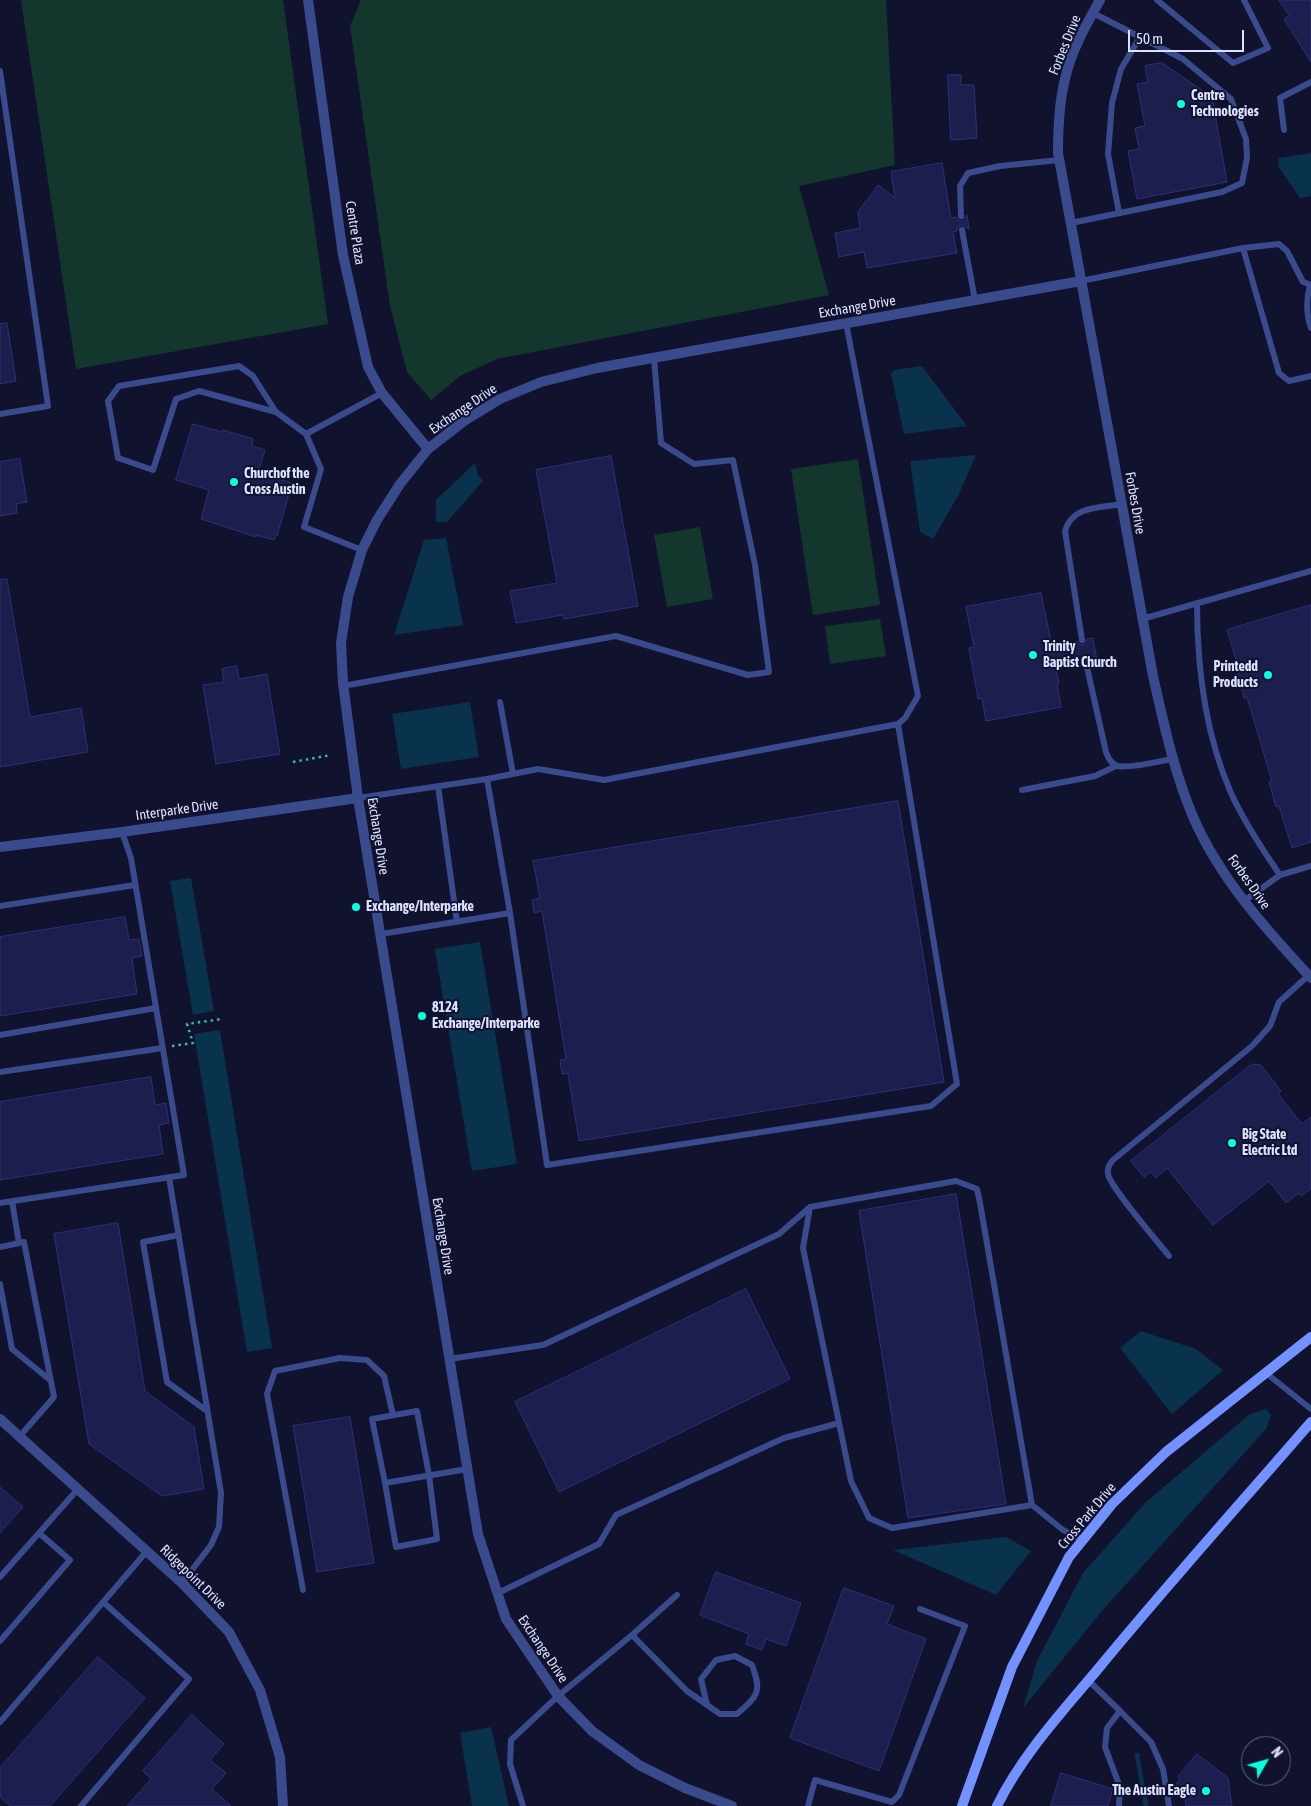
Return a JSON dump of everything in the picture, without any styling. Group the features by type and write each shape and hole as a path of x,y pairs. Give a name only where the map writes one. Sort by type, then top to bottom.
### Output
{"street":[{"name":"Centre Plaza","path":"308,0 343,255 368,367 382,393 428,449"},
{"name":"Forbes Drive","path":"1100,0 1081,33 1065,77 1059,115 1059,160 1153,676 1172,759 1194,819 1220,866 1256,918 1310,976"},
{"name":"Exchange Drive","path":"732,1806 685,1788 639,1765 592,1731 558,1696 506,1619 478,1534 358,798 343,686 341,643 348,597 362,550 377,520 400,484 428,449 464,421 500,399 541,382 597,368 1081,281"},
{"name":"Interparke Drive","path":"0,847 122,832 358,798"},
{"name":"Cross Park Drive","path":"962,1806 1012,1667 1069,1557 1112,1504 1166,1452 1311,1337"},
{"name":"Ridgepoint Drive","path":"0,1419 182,1583 229,1632 260,1690 280,1758 283,1806"},
{"path":"997,1806 1014,1775 1047,1730 1311,1422"}],"lane":[{"path":"1157,0 1233,63 1268,48 1244,0"},
{"path":"1070,223 1222,192 1242,183 1247,158 1246,139 1231,99 1183,59 1093,12"},
{"path":"1119,213 1108,154 1112,103 1121,69 1140,37"},
{"path":"0,71 48,406 0,414"},
{"path":"1284,130 1280,98 1311,82"},
{"path":"960,216 960,186 968,173 1000,166 1059,160"},
{"path":"962,230 975,300"},
{"path":"1081,281 1243,248 1279,244 1287,250 1303,282 1311,285 1307,307 1311,328"},
{"path":"1243,248 1279,373 1288,381 1311,376"},
{"path":"358,798 487,779 538,769 604,780 898,724 905,718 918,696 846,323"},
{"path":"343,686 616,636 748,675 769,672 755,565 733,460 694,464 661,443 654,358"},
{"path":"276,412 253,376 239,366 119,386 108,401 118,458 154,470 176,399 199,391 276,412 306,434 321,469 304,527 362,550"},
{"path":"306,434 382,393"},
{"path":"1082,640 1065,531 1068,522 1078,512 1122,504"},
{"path":"1142,619 1311,571"},
{"path":"1197,603 1197,638 1200,672 1218,756 1236,802 1261,847 1280,875"},
{"path":"1086,663 1106,752 1109,759 1116,766"},
{"path":"500,702 513,774"},
{"path":"487,779 510,913 547,1165 931,1106 958,1084 898,724"},
{"path":"1022,790 1095,776 1116,766 1124,767 1172,759"},
{"path":"438,786 456,922"},
{"path":"0,1203 184,1175 131,858 122,832"},
{"path":"1244,901 1280,875 1311,866"},
{"path":"0,906 135,885"},
{"path":"381,934 510,913"},
{"path":"1169,1256 1115,1188 1108,1175 1108,1166 1252,1046 1270,1026 1279,1002 1310,976"},
{"path":"0,1035 156,1008"},
{"path":"0,1072 162,1048"},
{"path":"169,1177 221,1493 220,1527 211,1545 182,1583"},
{"path":"449,1359 543,1345 779,1234 810,1207 956,1181 977,1190 1032,1505 1063,1530 1083,1540"},
{"path":"12,1201 20,1243"},
{"path":"810,1207 803,1248 851,1481 869,1518 892,1528 1032,1505"},
{"path":"179,1235 142,1242 167,1382 208,1411"},
{"path":"0,1247 24,1242 54,1397 20,1436"},
{"path":"0,1284 12,1348 50,1380"},
{"path":"303,1590 267,1394 275,1371 340,1358 366,1360 384,1376 393,1415"},
{"path":"1266,1373 1311,1409"},
{"path":"417,1411 438,1539 396,1547 372,1419 393,1415 417,1411"},
{"path":"498,1593 599,1544 616,1516 784,1438 839,1423"},
{"path":"385,1483 467,1469"},
{"path":"0,1577 78,1489"},
{"path":"0,1641 70,1560 39,1533"},
{"path":"0,1722 147,1551"},
{"path":"523,1806 510,1764 511,1740 558,1696 677,1595"},
{"path":"82,1806 189,1679 103,1602"},
{"path":"808,1806 815,1780 892,1802 899,1795 965,1626 920,1608"},
{"path":"632,1635 687,1690 707,1705 720,1714 737,1714 754,1700 758,1683 752,1665 735,1656 716,1660 701,1679 707,1705"},
{"path":"1088,1680 1151,1742 1163,1769 1169,1806"},
{"path":"1119,1806 1120,1787 1105,1747 1107,1728 1120,1710"}],"path":[{"path":"293,762 331,756"},
{"path":"162,1048 193,1043 187,1024 222,1019"}],"green space":[{"path":"21,0 283,0 328,324 76,369"},
{"path":"361,0 886,0 895,165 799,186 829,295 497,359 460,376 431,400 407,372 390,306 350,26"},
{"path":"858,459 880,605 813,615 791,469"},
{"path":"700,527 713,599 667,607 654,535"},
{"path":"880,619 886,656 830,664 825,626"}],"water":[{"path":"1311,153 1311,196 1300,198 1278,166 1279,158"},
{"path":"922,366 967,426 904,434 891,374 894,370"},
{"path":"976,455 958,496 933,539 920,532 910,461"},
{"path":"475,463 478,475 483,481 447,522 436,522 436,500"},
{"path":"446,538 463,625 394,635 424,540"},
{"path":"470,702 479,757 401,769 392,714"},
{"path":"191,878 214,1011 193,1015 170,881"},
{"path":"480,942 517,1164 472,1171 435,949"},
{"path":"220,1030 272,1348 247,1352 194,1034"},
{"path":"1141,1331 1196,1349 1223,1370 1172,1414 1120,1348"},
{"path":"1266,1409 1271,1415 1266,1429 1102,1611 1023,1708 1037,1661 1083,1573 1146,1502 1250,1414"},
{"path":"1006,1537 1031,1551 996,1595 893,1550"},
{"path":"491,1727 509,1806 472,1806 460,1733"}],"building":[{"path":"1279,0 1311,0 1311,62 1284,19 1289,16"},
{"path":"1162,63 1212,97 1227,182 1137,199 1128,151 1139,149 1135,128 1145,126 1137,84 1148,82 1145,66"},
{"path":"948,75 961,75 961,85 974,85 977,138 951,140"},
{"path":"942,163 951,218 956,217 962,221 967,215 969,229 962,225 958,227 957,231 953,232 957,253 867,268 864,252 839,257 835,233 860,228 858,212 878,185 895,198 891,172"},
{"path":"7,323 16,381 0,384 0,324"},
{"name":"Churchof the Cross Austin","path":"193,424 253,439 252,446 265,450 258,473 292,483 277,536 274,540 256,535 256,537 201,519 209,490 176,480"},
{"path":"611,456 638,606 564,619 563,615 516,623 510,591 557,583 536,470"},
{"path":"20,459 27,502 16,504 17,513 0,516 0,462"},
{"path":"7,579 30,717 81,708 88,752 0,767 0,580"},
{"name":"Trinity Baptist Church","path":"1041,593 1052,646 1077,641 1083,645 1087,639 1093,638 1097,661 1091,662 1085,658 1081,664 1056,669 1061,707 986,721 982,698 978,699 969,648 974,647 966,607"},
{"path":"1311,605 1311,842 1292,848 1279,806 1276,807 1269,782 1272,781 1247,697 1244,698 1238,674 1240,673 1227,630"},
{"path":"237,666 239,679 267,674 280,754 216,764 203,685 224,682 222,669"},
{"path":"898,801 944,1082 579,1141 568,1073 562,1074 560,1060 566,1059 542,911 534,913 532,900 540,898 533,861"},
{"path":"125,917 129,940 139,939 142,956 132,958 137,994 0,1016 0,937"},
{"name":"Big State Electric Ltd","path":"1252,1064 1261,1065 1281,1091 1278,1094 1302,1124 1311,1117 1311,1189 1301,1196 1299,1193 1286,1203 1269,1181 1213,1225 1167,1168 1156,1178 1151,1172 1144,1177 1131,1161"},
{"path":"151,1077 155,1105 166,1103 169,1123 159,1125 163,1154 0,1180 0,1102"},
{"path":"956,1194 1006,1504 908,1518 859,1211"},
{"path":"118,1223 145,1391 194,1427 204,1489 162,1496 89,1444 54,1234"},
{"path":"746,1289 790,1379 559,1492 515,1402"},
{"path":"350,1417 374,1563 317,1572 293,1426"},
{"path":"0,1487 23,1507 0,1533"},
{"path":"716,1572 801,1603 786,1646 766,1639 762,1650 746,1644 749,1634 700,1615"},
{"path":"844,1588 894,1606 887,1624 926,1639 879,1771 790,1738"},
{"path":"98,1657 145,1698 50,1806 10,1806 0,1797 0,1768"},
{"path":"192,1715 224,1744 210,1760 226,1773 212,1789 231,1806 127,1806 151,1779 143,1771"},
{"path":"1197,1754 1228,1778 1232,1806 1186,1806 1184,1793 1175,1786 1180,1779 1178,1777"},
{"path":"1061,1773 1113,1789 1108,1806 1051,1806"}],"waterway":[{"path":"1137,1755 1146,1806"}],"place":[{"name":"Centre Technologies","path":"1181,104"},
{"name":"Churchof the Cross Austin","path":"234,482"},
{"name":"Trinity Baptist Church","path":"1033,655"},
{"name":"Printedd Products","path":"1268,675"},
{"name":"Exchange/Interparke","path":"356,907"},
{"name":"8124 Exchange/Interparke","path":"422,1016"},
{"name":"Big State Electric Ltd","path":"1232,1143"},
{"name":"The Austin Eagle","path":"1206,1791"}]}
